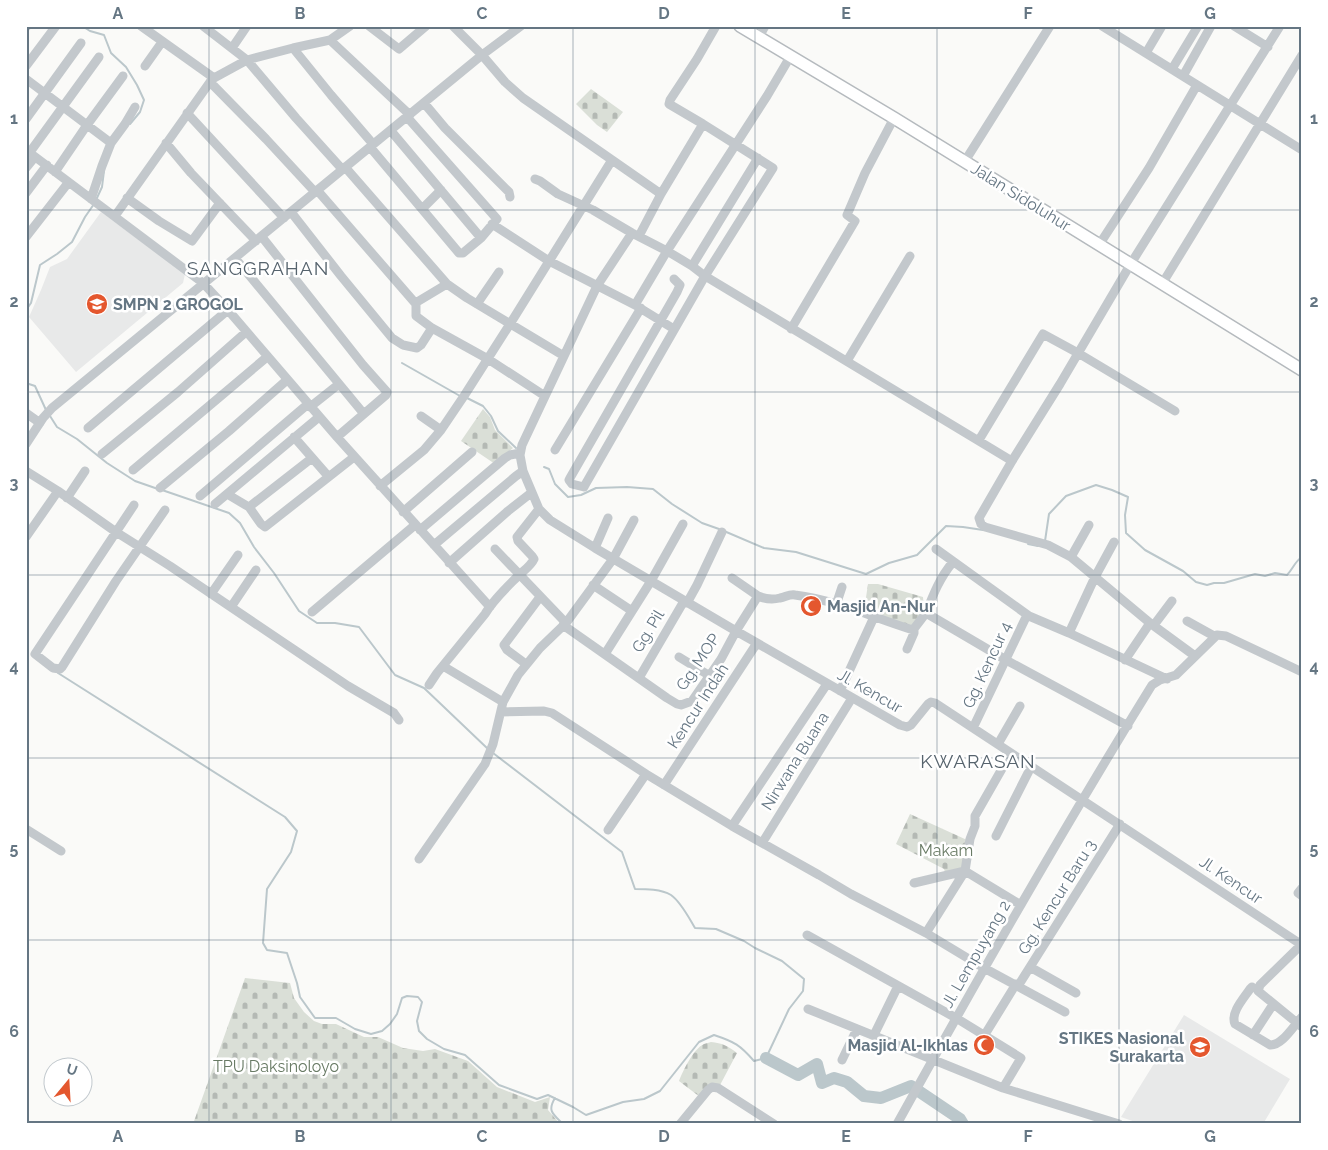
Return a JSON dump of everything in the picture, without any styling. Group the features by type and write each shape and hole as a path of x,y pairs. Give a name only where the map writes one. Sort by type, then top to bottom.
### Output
{"main road":[{"name":"Jalan Sidoluhur","path":"740,26 894,118 1302,370"}],"street":[{"path":"26,66 56,26"},
{"path":"141,26 212,80 316,191 416,304 416,316 432,328 488,359 545,396"},
{"path":"203,26 247,60 296,118 344,168 447,284 564,356"},
{"path":"232,48 247,26"},
{"path":"115,216 212,80 247,60 330,40 350,26"},
{"path":"369,26 399,49 426,26"},
{"path":"453,26 482,55 500,77 523,98 543,114 661,194"},
{"path":"26,444 44,418 203,283 482,55 521,26"},
{"path":"674,279 680,285 679,288 570,478 569,480 572,484 584,487 705,276 772,168 669,103 716,26"},
{"path":"759,37 765,26"},
{"path":"965,162 1050,26"},
{"path":"1102,26 1115,30 1146,54 1260,124 1300,146"},
{"path":"1146,54 1162,26"},
{"path":"1172,69 1198,26"},
{"path":"1183,76 1211,26"},
{"path":"1234,26 1268,47"},
{"path":"1195,656 1152,624 1071,557 1044,544 985,527 979,521 980,516 1012,461 1130,265 1280,26"},
{"path":"293,48 422,209 459,253 463,253 481,238 497,219 408,116 330,40"},
{"path":"145,66 162,42"},
{"path":"26,119 81,43"},
{"path":"1162,284 1302,55"},
{"path":"26,168 30,153 62,106 100,57"},
{"path":"555,450 638,306 667,251 790,57"},
{"path":"55,172 123,76"},
{"path":"26,79 111,143"},
{"path":"1099,245 1149,168 1197,85"},
{"path":"424,103 509,192 510,196"},
{"path":"92,200 111,143 135,107"},
{"path":"187,113 288,215 392,338 403,345 417,348 432,328"},
{"path":"791,329 854,221 847,216 865,173 894,118"},
{"name":"Jl. Kencur","path":"703,124 661,194 598,286 523,440 520,453 523,471 539,509 556,524 613,559 900,725 905,727 911,725 928,704 933,702 1302,945"},
{"path":"391,131 481,238"},
{"path":"166,143 220,203 259,239 386,391 386,395 337,437"},
{"path":"30,153 203,283 354,457 490,607"},
{"path":"692,266 758,158"},
{"path":"380,486 424,450 441,430 488,359 612,160"},
{"path":"26,192 47,165"},
{"path":"535,179 558,194 667,251 791,329 1012,461"},
{"path":"26,237 68,183"},
{"path":"422,209 441,190"},
{"path":"127,198 159,221 192,241 220,203"},
{"path":"492,224 549,261 638,306 674,329"},
{"path":"847,361 910,256"},
{"path":"235,258 364,414"},
{"path":"477,304 499,272"},
{"path":"416,304 447,284"},
{"path":"88,428 228,310"},
{"path":"102,454 178,392 246,332"},
{"path":"979,440 1043,334 1078,352 1175,410"},
{"path":"133,470 267,357"},
{"path":"160,488 287,380"},
{"path":"200,496 309,406 339,384"},
{"path":"26,413 44,418"},
{"path":"215,504 318,416"},
{"path":"421,416 441,430"},
{"path":"294,437 328,476"},
{"path":"403,512 472,452"},
{"path":"312,612 505,458 520,453"},
{"path":"228,494 249,507 265,527 354,457"},
{"path":"249,507 312,458"},
{"path":"26,471 348,686 394,713 399,720"},
{"path":"67,498 85,471"},
{"path":"434,546 523,471"},
{"path":"26,538 58,492"},
{"path":"449,563 531,493"},
{"path":"35,654 134,506"},
{"path":"429,685 490,607 534,559 531,553 518,541 518,537 539,509"},
{"path":"26,647 53,668 60,669 165,510"},
{"path":"595,548 608,518"},
{"path":"419,859 485,764 504,702 513,683 540,648 565,624 613,559 634,520"},
{"path":"605,654 651,581 683,524"},
{"path":"1071,557 1089,525"},
{"name":"Gg. Pil","path":"639,678 697,585 722,532"},
{"path":"1069,633 1095,577 1114,542"},
{"path":"495,549 565,624 639,678"},
{"path":"936,549 1027,615 1167,679"},
{"path":"212,594 238,555"},
{"path":"908,649 914,630 926,613 943,575 953,562"},
{"path":"231,607 256,570"},
{"path":"732,578 758,596 768,599 792,594 836,605 914,630"},
{"path":"593,585 632,611"},
{"path":"836,605 842,587"},
{"path":"526,664 506,650 504,645 540,596"},
{"name":"Gg. MOP","path":"639,678 677,704 682,705 692,701 721,660 736,631 758,596"},
{"path":"1125,660 1172,601"},
{"path":"926,613 1006,660 1128,726"},
{"name":"Gg. Kencur 4","path":"974,728 1027,615"},
{"path":"840,691 874,617"},
{"path":"1187,621 1214,636 1226,636 1302,672"},
{"name":"Jl. Lempuyang 2","path":"897,1124 984,968 1152,685 1160,680 1176,676 1214,636"},
{"name":"Kencur Indah","path":"664,785 757,643"},
{"path":"679,657 710,676"},
{"path":"443,666 504,702"},
{"path":"732,826 827,684"},
{"name":"Nirwana Buana","path":"764,840 852,698"},
{"path":"998,744 1021,706"},
{"path":"501,712 544,711 552,713 646,774 732,826 1064,1012"},
{"path":"926,933 966,870 970,839 975,826 975,816 1011,753"},
{"path":"996,836 1031,767"},
{"path":"608,830 646,774"},
{"name":"Gg. Kencur Baru 3","path":"984,1036 1120,824"},
{"path":"26,829 60,851"},
{"path":"914,883 966,870 1021,905"},
{"path":"1302,888 1298,893 1302,896"},
{"path":"807,935 956,1018 1021,1058 1003,1088"},
{"path":"1252,987 1233,1018 1235,1024 1270,1046 1274,1046 1300,1022 1258,990 1260,985 1302,945"},
{"path":"1030,967 1076,993"},
{"path":"874,1035 898,986"},
{"path":"1253,1035 1272,1006"},
{"path":"808,1009 1003,1088 1098,1121 1119,1124"},
{"path":"842,1060 857,1028"},
{"path":"680,1124 712,1087 718,1088 774,1124"}],"shaded area":[{"name":"SMPN 2 GROGOL","path":"101,212 185,274 183,283 76,372 29,317 50,267 67,259"},
{"name":"STIKES Nasional Surakarta","path":"1184,1015 1290,1079 1263,1124 1141,1124 1121,1117"}],"green space":[{"path":"591,89 623,112 607,132 597,125 576,104"},
{"path":"483,409 490,417 495,430 513,448 495,464 461,441"},
{"path":"868,584 878,584 923,597 924,610 913,628 864,611"},
{"name":"Makam","path":"910,814 967,840 963,868 945,872 944,869 896,844"},
{"name":"TPU Daksinoloyo","path":"245,978 290,983 294,998 304,1012 314,1021 322,1024 336,1024 364,1037 378,1037 403,1048 423,1051 435,1049 468,1061 497,1087 535,1102 550,1097 548,1110 560,1124 193,1124"},
{"path":"711,1042 725,1045 737,1053 719,1087 700,1097 679,1081 696,1050 704,1044"}],"waterway":[{"path":"82,26 90,31 104,35 111,53 126,67 137,85 144,100 140,112 130,124"},
{"path":"96,200 102,187 104,171"},
{"path":"26,310 31,303 40,265 72,242 94,204"},
{"path":"402,363 460,396"},
{"path":"26,383 35,386 46,410"},
{"path":"467,398 483,406 491,416 498,431 516,448"},
{"path":"50,416 57,427 77,439 107,463 135,481 158,489"},
{"path":"544,467 549,469 555,484 568,497 581,495 596,488 627,487 653,489 702,523 719,529"},
{"path":"1045,541 1049,514 1066,496 1096,485 1128,497 1125,515 1126,533 1145,550 1183,571 1196,582 1207,585 1224,583 1255,574 1265,576 1275,573 1287,575 1302,557"},
{"path":"162,490 229,513 240,523 254,547 299,611 317,623 335,623 359,627 395,675 424,688 488,749"},
{"path":"724,531 764,548 796,552 866,574 889,563 917,555 946,526 983,530"},
{"path":"1028,544 1038,546"},
{"path":"58,673 285,817 297,831 291,852 267,889 263,943 267,950 287,953 300,997 315,1018 336,1018 355,1029 371,1034 382,1031 390,1024 397,1014 402,998 407,996 418,997 422,1002 417,1021 419,1031 427,1039 444,1049 465,1055 499,1085 537,1099 548,1095 586,1115 623,1102 644,1099 660,1091 699,1042 714,1035 737,1045 754,1061 766,1058 789,1009 803,991 804,979 782,961 744,941 716,929 695,928 681,906 671,895 658,890 635,889 622,852 493,753"},
{"path":"766,1058 798,1075 817,1064 822,1083 834,1078 847,1082 864,1096 881,1098 911,1086 960,1119 963,1124"},
{"path":"555,1098 551,1109 563,1124"}],"place":[{"name":"SMPN 2 GROGOL","path":"97,304"},
{"name":"Masjid An-Nur","path":"811,606"},
{"name":"Masjid Al-Ikhlas","path":"984,1045"},
{"name":"STIKES Nasional Surakarta","path":"1200,1047"}],"district":[{"name":"SANGGRAHAN","path":"258,268"},
{"name":"KWARASAN","path":"978,761"}]}
